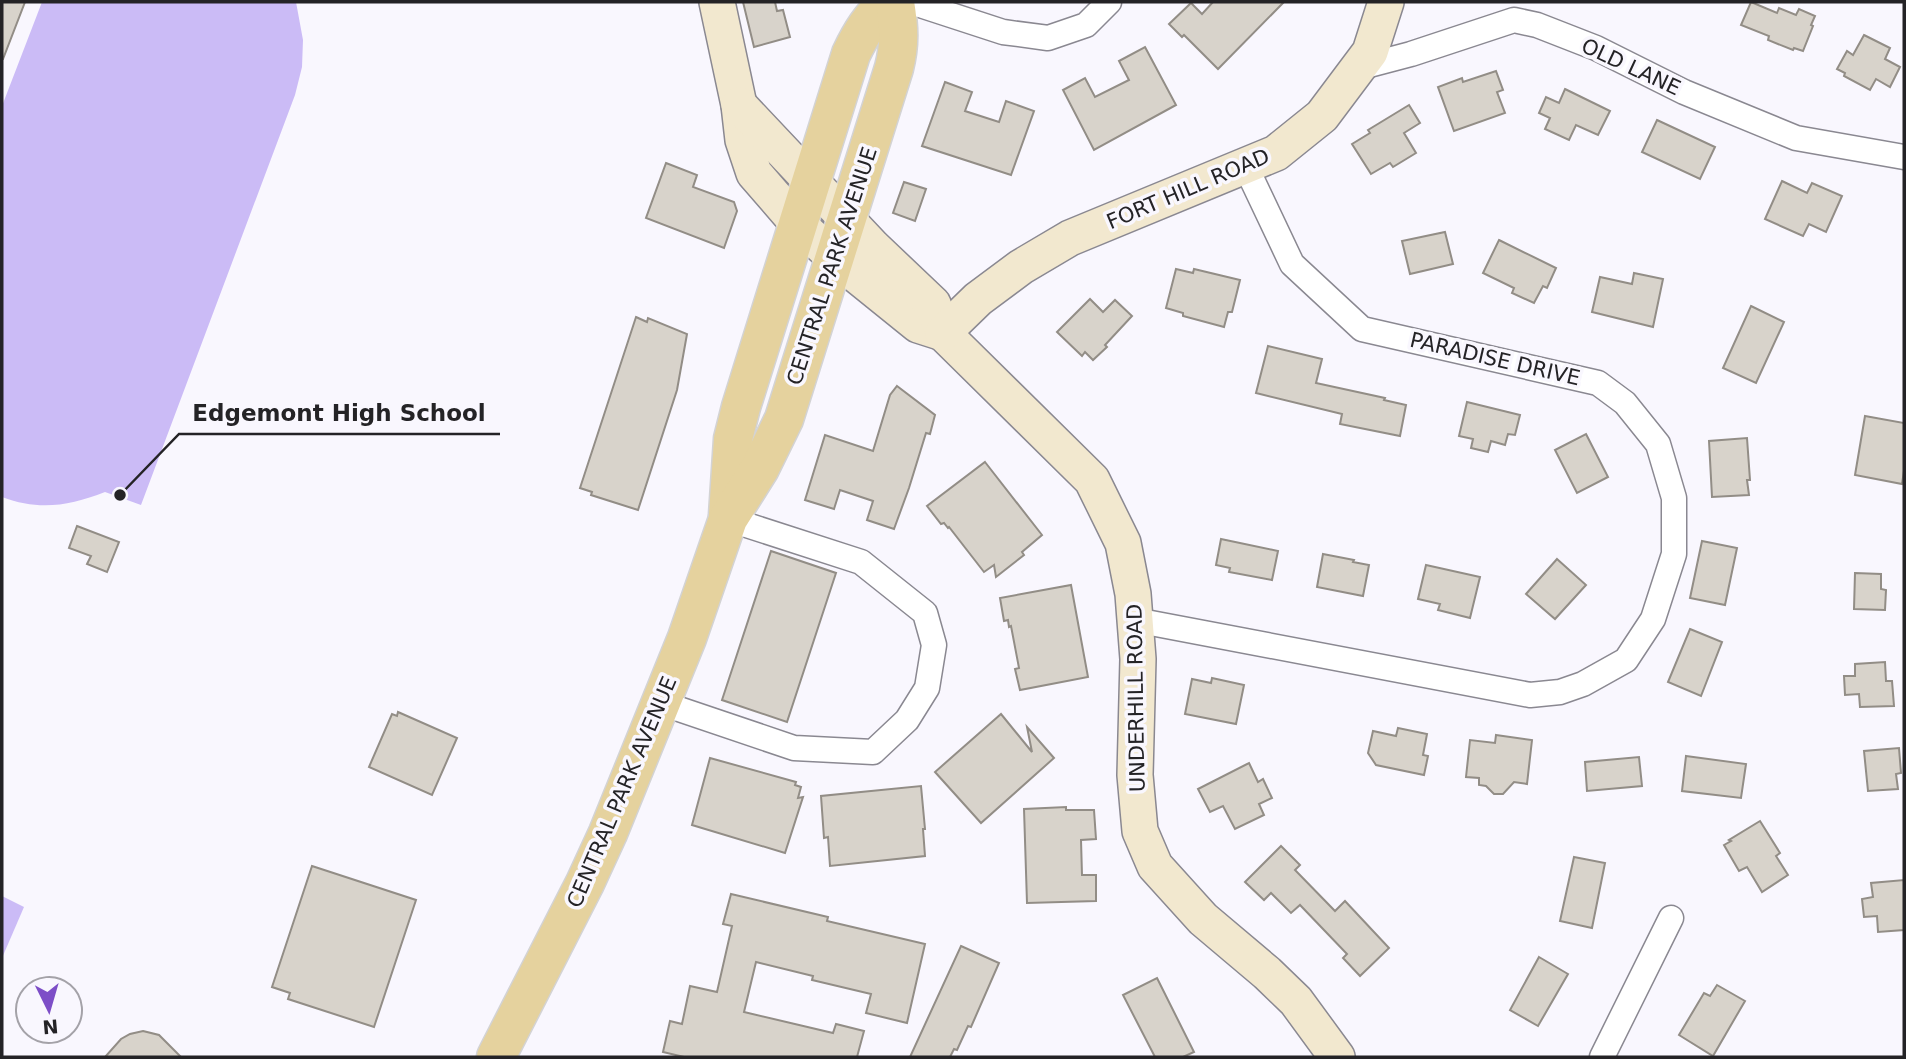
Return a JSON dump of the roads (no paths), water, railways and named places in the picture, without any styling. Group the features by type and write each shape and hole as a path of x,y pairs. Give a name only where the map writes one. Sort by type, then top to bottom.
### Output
{"main road":[{"name":"CENTRAL PARK AVENUE","path":"496,1057 585,883 613,821 707,583 727,519 730,468 745,395 851,54 874,15 888,2"},
{"name":"CENTRAL PARK AVENUE","path":"727,519 760,468 784,419 899,47 899,23 895,2"}],"street":[{"name":"UNDERHILL ROAD","path":"717,2 743,140 754,173 799,225 835,258 918,326 943,333"},
{"path":"911,2 1003,32 1048,38 1086,25 1109,2"},
{"name":"FORT HILL ROAD","path":"943,333 978,299 1021,267 1070,238 1276,153 1322,116 1370,52 1386,2"},
{"name":"OLD LANE","path":"1358,68 1411,54 1514,20 1537,25 1596,48 1684,92 1796,138 1904,158"},
{"name":"UNDERHILL ROAD","path":"738,106 847,220 933,304 943,333 1092,480 1123,543 1133,594 1138,659 1135,775 1140,831 1155,866 1203,919 1268,973 1296,1001 1337,1057"},
{"name":"PARADISE DRIVE","path":"1135,620 1530,695 1560,692 1583,684 1626,660 1653,619 1674,554 1674,498 1658,444 1625,403 1598,383 1362,329 1292,264 1246,167"},
{"path":"661,703 794,748 873,752 907,720 927,688 934,645 925,614 861,562 727,519"},
{"path":"1602,1057 1671,918"}],"place":[{"name":"Edgemont High School","path":"120,495"}]}
